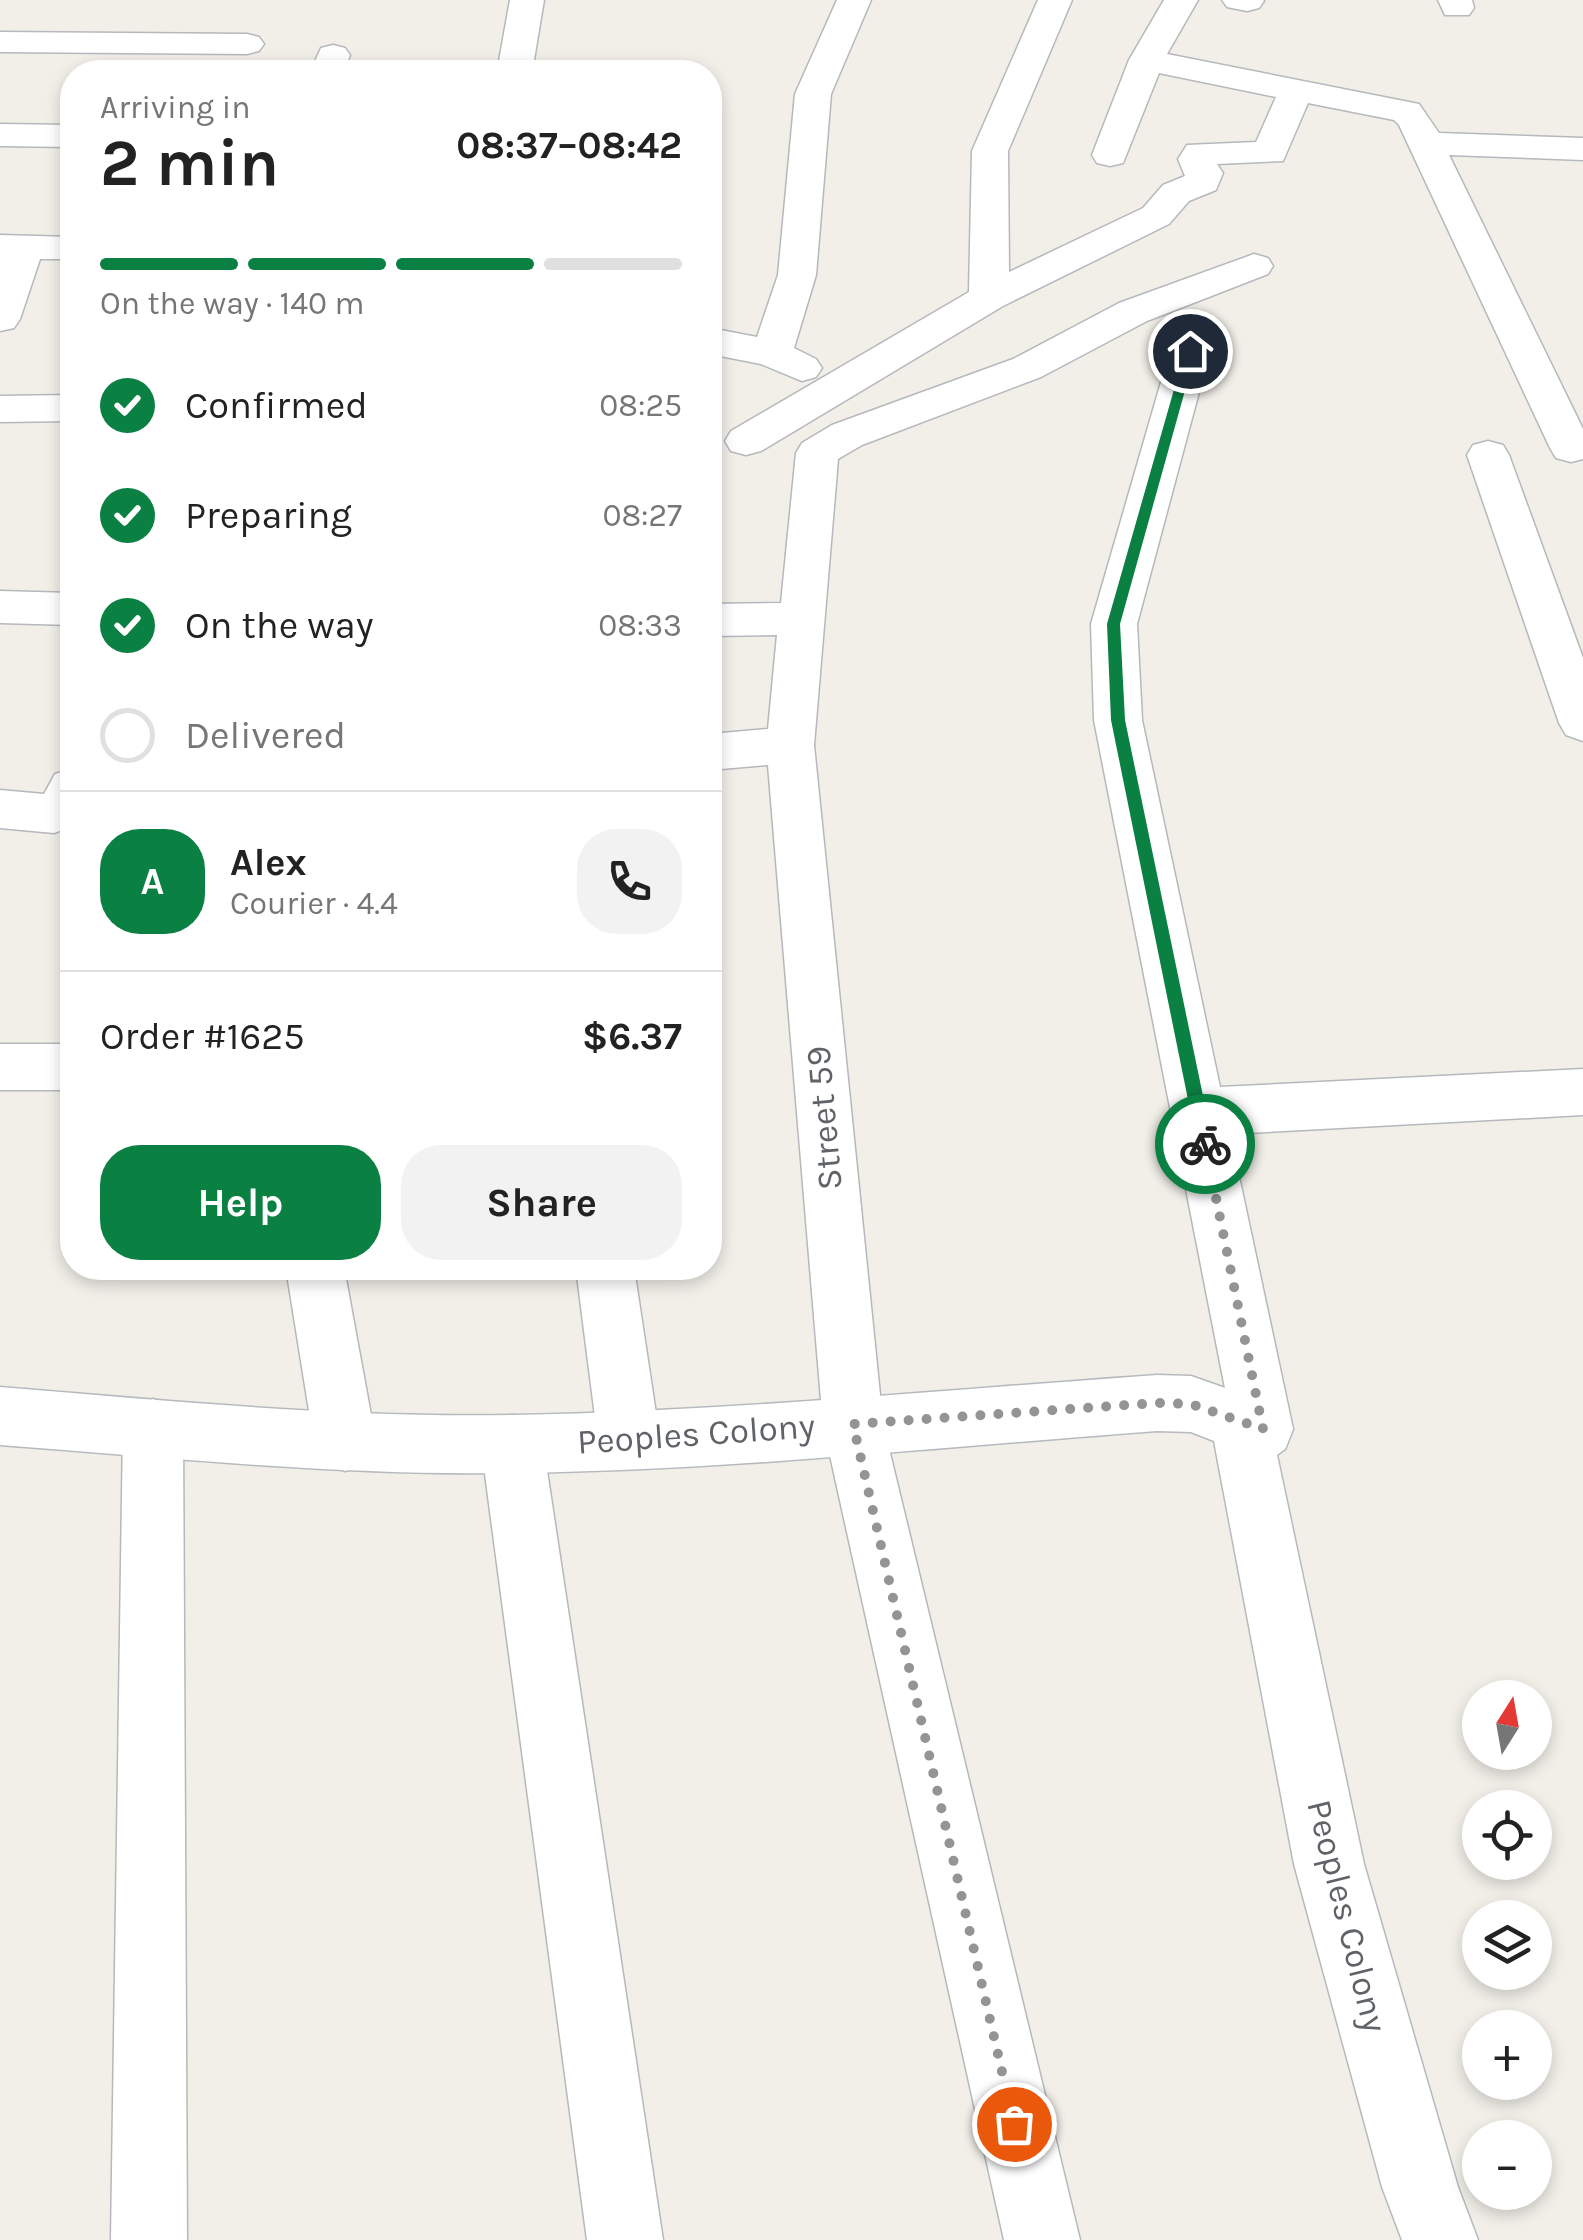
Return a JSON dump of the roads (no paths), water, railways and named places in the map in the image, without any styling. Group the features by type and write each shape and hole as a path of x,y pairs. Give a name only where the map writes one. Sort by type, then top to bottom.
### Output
{"street":[{"path":"516,60 527,0"},
{"path":"772,352 796,275 813,94 854,0"},
{"path":"989,297 990,151 1056,0"},
{"path":"1110,154 1146,60 1181,0"},
{"path":"1239,0 1247,1"},
{"path":"0,42 247,44"},
{"path":"1146,60 1406,112 1426,143 1571,448"},
{"path":"728,439 839,386 989,297 1156,216 1176,194 1203,182 1204,173 1196,159 1200,153 1270,154 1296,90"},
{"path":"0,134 60,136"},
{"path":"1426,143 1583,150"},
{"path":"0,319 12,248 60,248"},
{"path":"728,439 817,453 847,435 1028,368 1133,312 1254,266"},
{"path":"722,343 772,352 839,386"},
{"path":"1190,351 1114,624 1118,720 1263,1429"},
{"path":"0,410 60,408"},
{"name":"Street 59","path":"817,453 790,744 853,1424 1042,2240"},
{"path":"1488,456 1583,723"},
{"path":"0,607 60,609"},
{"path":"722,620 804,619"},
{"path":"722,751 790,744"},
{"path":"0,809 54,814 60,808"},
{"path":"0,1066 60,1067"},
{"path":"1198,1112 1583,1092"},
{"path":"317,1280 345,1442"},
{"path":"606,1280 629,1440"},
{"name":"Peoples Colony","path":"0,1416 345,1442 512,1444 629,1440 1158,1403 1191,1404 1263,1429"},
{"path":"149,2240 153,1428"},
{"name":"Peoples Colony","path":"1263,1429 1244,1443 1328,1864 1420,2187 1440,2240"},
{"path":"512,1444 625,2240"}]}
